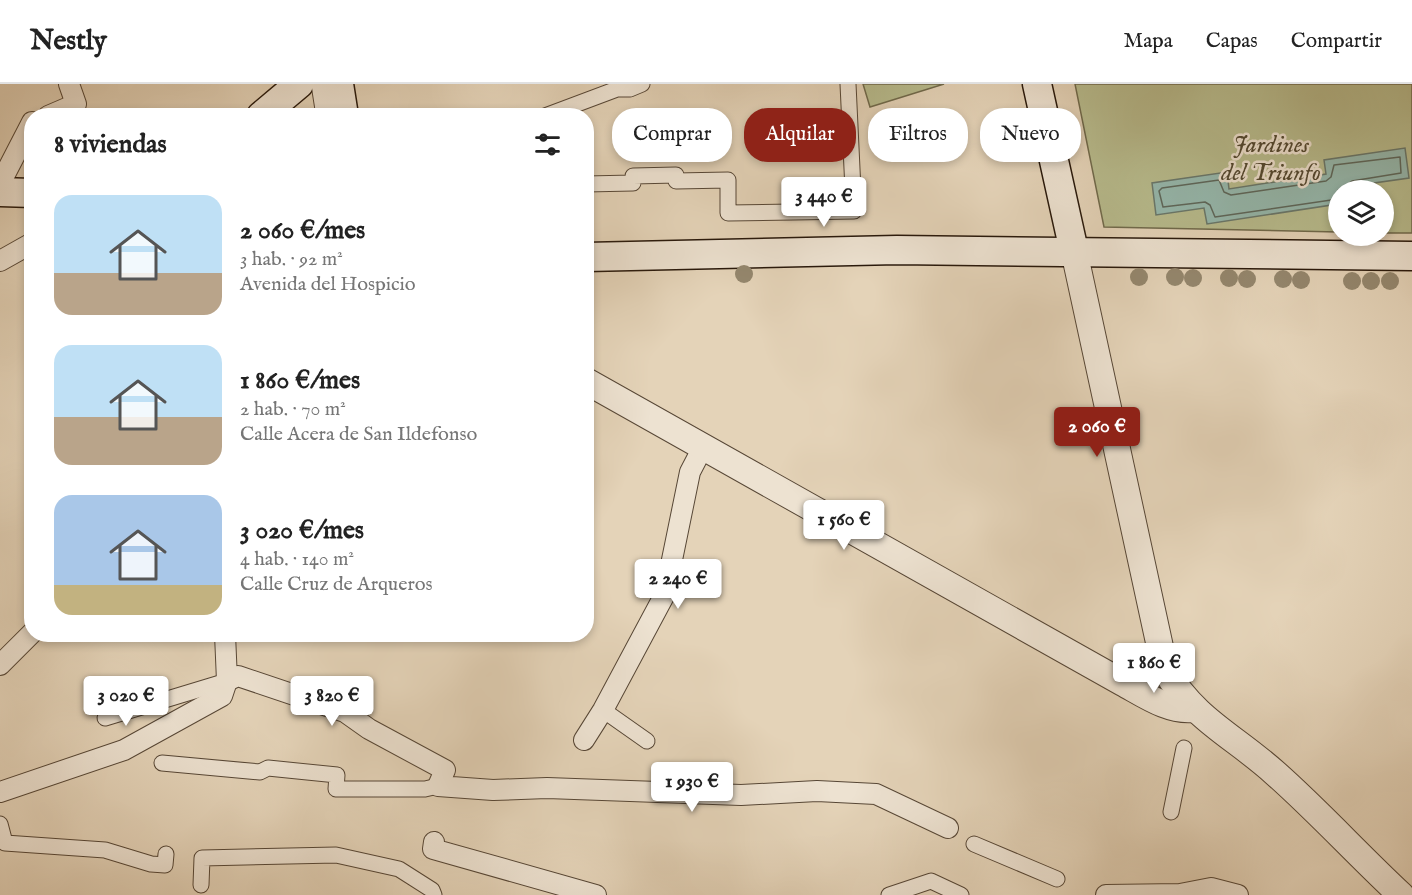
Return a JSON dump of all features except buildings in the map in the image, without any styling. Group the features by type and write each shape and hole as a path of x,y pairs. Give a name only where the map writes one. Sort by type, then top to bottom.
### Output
{"main road":[{"path":"270,108 299,84"},
{"path":"339,84 343,108"},
{"path":"1037,84 1074,251"},
{"path":"0,192 24,192"},
{"path":"594,257 897,250 1412,256"}],"street":[{"path":"67,108 76,104 69,84"},
{"path":"278,108 307,84"},
{"path":"319,84 323,108"},
{"path":"566,108 617,89 630,89 642,84"},
{"path":"594,184 633,183 633,176 654,175 675,175 675,181 728,180 728,213 854,211 849,84"},
{"path":"0,184 24,138"},
{"path":"0,261 24,248"},
{"path":"1074,251 1165,670 1194,709 1283,773 1401,895"},
{"path":"594,386 1123,683 1167,706 1182,711 1194,709"},
{"path":"584,740 603,710 665,594 690,472 703,447"},
{"path":"0,665 24,641"},
{"path":"0,792 124,750 222,696 227,681 225,642"},
{"path":"1123,683 1144,676 1163,657"},
{"path":"1163,657 1173,664 1201,702 1221,721 1283,773 1412,893"},
{"path":"105,718 238,676 345,712 369,729 445,770 438,786"},
{"path":"603,710 647,741"},
{"path":"1171,812 1184,748"},
{"path":"162,763 260,772 268,768 337,775 336,789 426,789 438,786 493,790 547,788 730,795 817,791 876,794 948,828"},
{"path":"0,824 5,843 105,850 151,864 165,865 166,854"},
{"path":"434,842 433,849 595,894"},
{"path":"974,844 1057,879"},
{"path":"201,885 202,858 336,855 399,869 432,890 434,895"},
{"path":"889,895 931,881 961,895"},
{"path":"1106,895 1180,894 1210,888 1238,895"}],"green space":[{"path":"863,84 944,84 870,107"},
{"name":"Jardines del Triunfo","path":"1075,84 1412,84 1412,233 1394,233 1394,180 1328,180 1328,232 1104,227"}],"water":[{"path":"1405,148 1409,178 1328,180 1328,206 1207,224 1204,208 1156,215 1152,183 1227,172 1229,189 1326,174 1324,160"}]}
